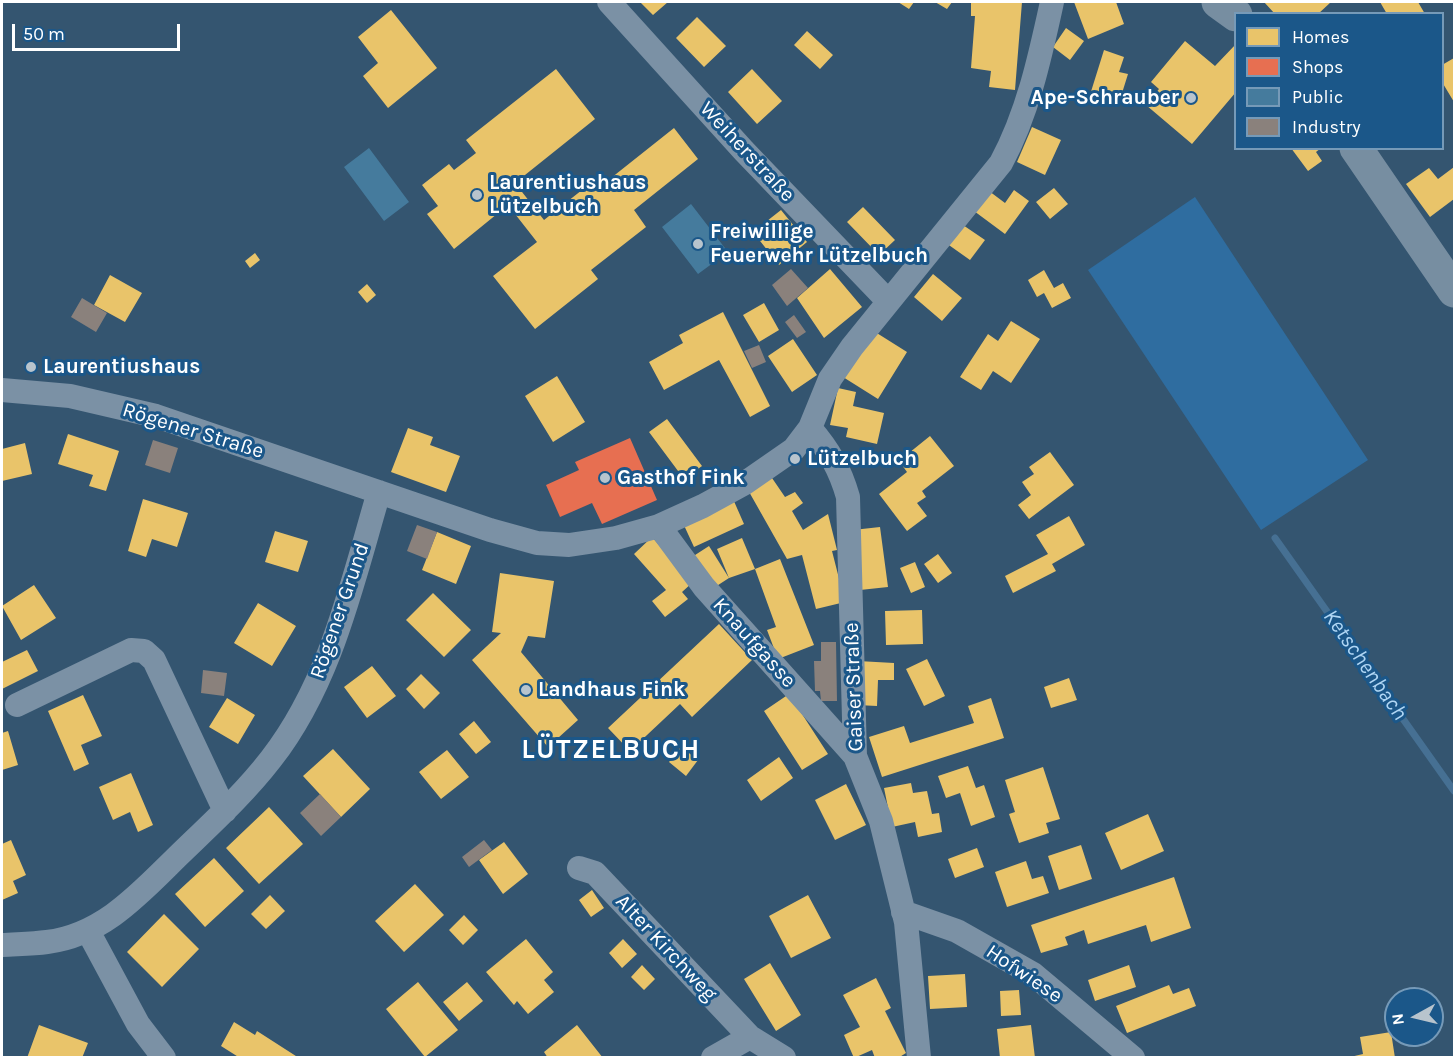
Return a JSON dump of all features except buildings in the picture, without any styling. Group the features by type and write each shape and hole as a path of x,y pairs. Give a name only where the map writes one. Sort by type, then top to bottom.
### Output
{"street":[{"name":"Weiherstraße","path":"609,2 744,151 888,301"},
{"name":"Rögener Straße","path":"2,390 70,396 156,416 490,530 537,543 569,545 615,538 659,526 745,483 794,449 810,428 830,379 888,301 1001,163 1011,144 1037,71 1052,2"},
{"path":"1218,2 1234,14"},
{"path":"1357,150 1455,291"},
{"name":"Gaiser Straße","path":"810,428 829,449 842,475 848,497 855,756 881,821 906,922 919,1058"},
{"name":"Rögener Grund","path":"2,945 48,942 88,931 121,910 225,811 272,759 306,704 332,648 379,492"},
{"name":"Knaufgasse","path":"659,526 704,587 855,756"},
{"path":"17,705 131,650 144,651 154,660 225,811"},
{"name":"Alter Kirchweg","path":"579,868 596,873 750,1037 784,1058"},
{"name":"Hofwiese","path":"903,912 957,931 1033,974 1133,1058"},
{"path":"88,931 138,1024 164,1058"},
{"path":"713,1058 750,1037"}],"shaded area":[{"path":"1195,197 1368,460 1261,530 1088,270"}],"waterway":[{"name":"Ketschenbach","path":"1275,538 1454,791"}],"place":[{"name":"Ape-Schrauber","path":"1191,98"},
{"name":"Laurentiushaus Lützelbuch","path":"477,195"},
{"name":"Freiwillige Feuerwehr Lützelbuch","path":"698,244"},
{"name":"Laurentiushaus","path":"31,367"},
{"name":"Lützelbuch","path":"795,459"},
{"name":"Gasthof Fink","path":"605,478"},
{"name":"Landhaus Fink","path":"526,690"}],"district":[{"name":"LÜTZELBUCH","path":"611,750"}]}
